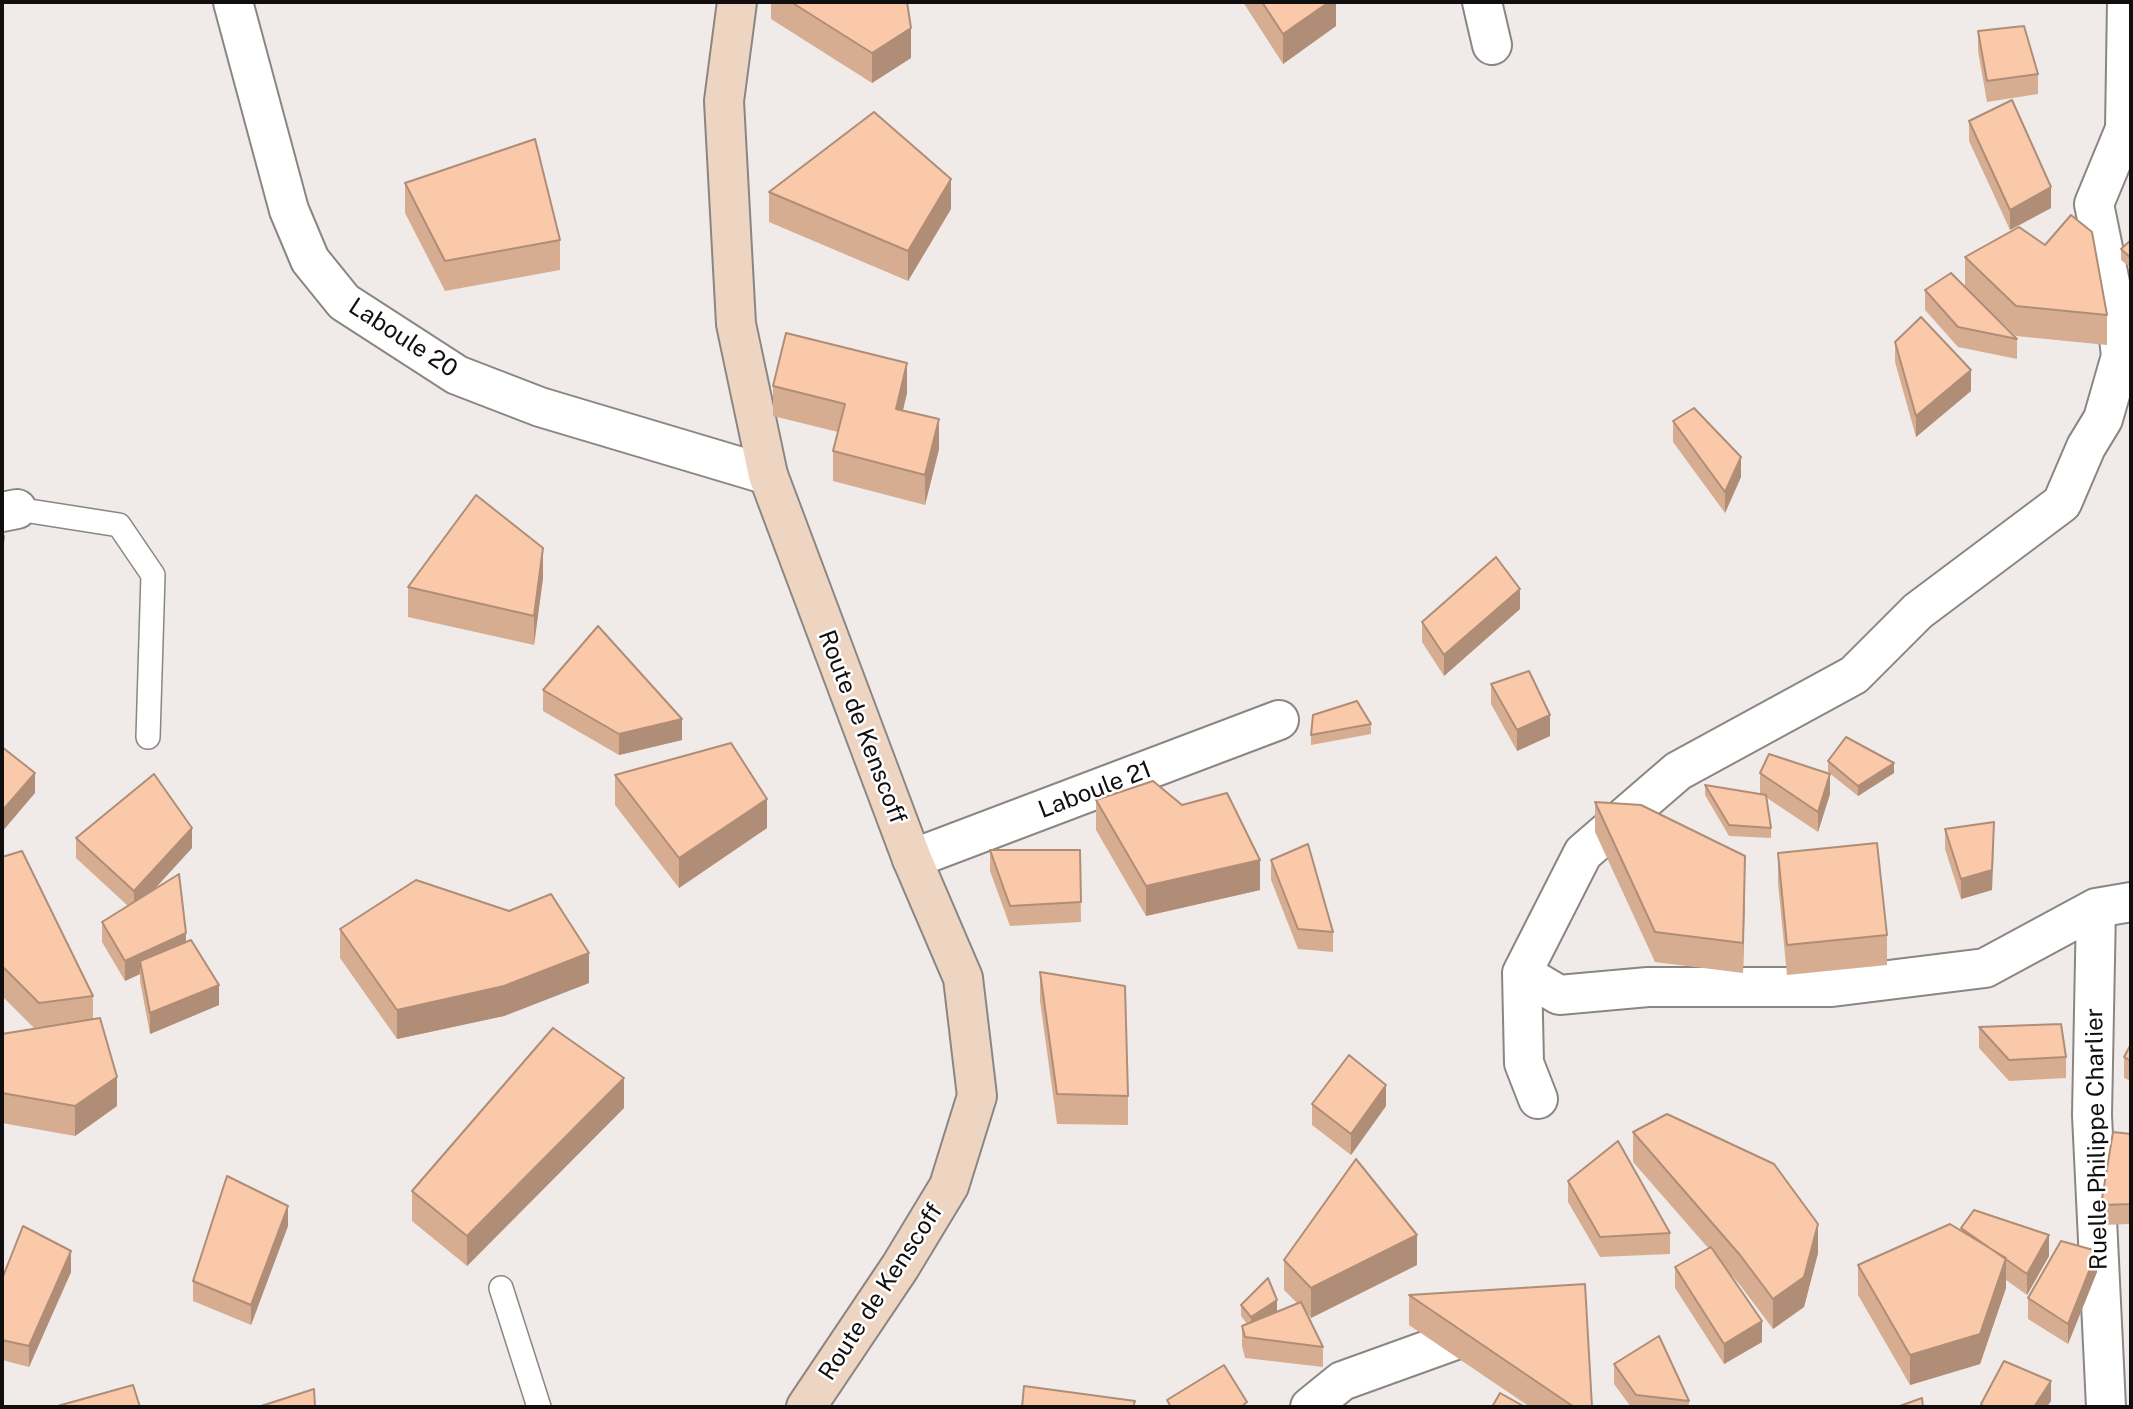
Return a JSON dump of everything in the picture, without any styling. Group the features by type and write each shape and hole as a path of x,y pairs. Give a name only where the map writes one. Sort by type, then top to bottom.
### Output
{"main road":[{"name":"Route de Kenscoff","path":"737,2 724,101 736,324 768,475 912,859 963,978 977,1096 950,1186 900,1268 806,1407"}],"street":[{"name":"Laboule 20","path":"233,2 289,210 310,260 344,302 457,375 540,407 768,475"},
{"path":"1482,2 1492,45"},
{"path":"1538,1098 1524,1063 1522,974 1583,853 1678,771 1854,675 1919,611 2062,503 2086,447 2103,419 2120,356 2116,312 2094,204 2125,129 2127,2"},
{"name":"Laboule 21","path":"912,859 1279,720"},
{"path":"1522,974 1559,995 1648,987 1832,987 1984,968 2113,905"},
{"name":"Ruelle Philippe Charlier","path":"2106,1407 2092,1115 2113,905"},
{"path":"1310,1407 1342,1381 1497,1325"}],"lane":[{"path":"9,510 119,525 153,575 148,737"},
{"path":"500,1288 539,1407"}],"building":[{"path":"791,2 907,2 911,28 872,53"},
{"path":"1262,2 1329,2 1283,34"},
{"path":"2024,26 2038,74 1987,81 1978,31"},
{"path":"2012,100 2051,187 2010,210 1969,121"},
{"path":"874,112 951,179 908,251 769,192"},
{"path":"535,139 560,240 445,261 405,183"},
{"path":"2071,215 2092,232 2107,315 2016,306 1965,257 2019,227 2045,245"},
{"path":"2131,240 2131,258 2121,249"},
{"path":"1951,273 2017,339 1958,327 1925,290"},
{"path":"1921,317 1971,370 1916,416 1895,342"},
{"path":"786,333 907,363 896,409 939,419 925,475 833,451 845,404 773,386"},
{"path":"1694,408 1741,457 1725,492 1673,421"},
{"path":"476,495 543,548 534,616 408,587"},
{"path":"1496,557 1520,589 1444,655 1422,622"},
{"path":"598,626 682,719 619,734 543,690"},
{"path":"1529,671 1550,715 1517,730 1491,684"},
{"path":"1357,701 1371,724 1311,735 1313,715"},
{"path":"1846,737 1894,763 1858,786 1828,761"},
{"path":"731,743 767,799 679,858 615,775"},
{"path":"2,747 35,773 2,811"},
{"path":"1769,754 1830,774 1818,812 1760,773"},
{"path":"154,774 192,828 134,891 76,838"},
{"path":"1153,781 1182,805 1227,793 1260,860 1146,886 1096,800"},
{"path":"1705,785 1766,795 1771,828 1729,825"},
{"path":"1595,802 1641,805 1745,856 1743,943 1655,932"},
{"path":"1994,822 1992,870 1961,879 1945,829"},
{"path":"1877,843 1887,935 1787,945 1778,853"},
{"path":"1308,844 1333,932 1298,929 1271,860"},
{"path":"990,850 1080,850 1081,902 1010,906"},
{"path":"22,851 93,996 39,1003 2,966 2,857"},
{"path":"179,874 186,933 125,961 102,922"},
{"path":"416,880 509,911 551,894 589,953 504,986 397,1010 340,929"},
{"path":"191,940 219,985 150,1013 140,961"},
{"path":"1040,972 1125,986 1128,1096 1057,1094"},
{"path":"100,1018 117,1077 75,1106 2,1093 2,1034"},
{"path":"2061,1024 2066,1057 2009,1060 1979,1027"},
{"path":"553,1028 624,1078 467,1236 412,1191"},
{"path":"2131,1044 2131,1061 2124,1057"},
{"path":"1349,1055 1386,1085 1351,1134 1312,1104"},
{"path":"1667,1114 1774,1164 1818,1224 1804,1277 1773,1299 1740,1255 1633,1132"},
{"path":"2113,1132 2131,1134 2131,1204 2101,1205"},
{"path":"1618,1141 1670,1233 1600,1237 1568,1181"},
{"path":"1356,1159 1417,1235 1311,1288 1284,1260"},
{"path":"227,1176 288,1206 251,1305 193,1281"},
{"path":"1974,1210 2049,1235 2027,1274 1961,1228"},
{"path":"1950,1224 2006,1258 1980,1334 1910,1355 1858,1265"},
{"path":"23,1226 71,1251 29,1346 2,1340 2,1279"},
{"path":"2061,1241 2097,1251 2068,1324 2028,1298"},
{"path":"1711,1247 1762,1321 1724,1344 1675,1267"},
{"path":"1268,1278 1277,1300 1251,1317 1241,1305"},
{"path":"1585,1284 1592,1407 1574,1407 1409,1295"},
{"path":"1301,1302 1323,1347 1245,1337 1242,1326"},
{"path":"1659,1336 1689,1401 1636,1395 1614,1364"},
{"path":"2004,1361 2051,1381 2034,1407 1984,1407 1981,1404"},
{"path":"1224,1365 1247,1402 1241,1407 1171,1407 1167,1400"},
{"path":"133,1385 140,1407 54,1407"},
{"path":"1024,1386 1135,1401 1133,1407 1022,1407"},
{"path":"314,1389 315,1407 258,1407"},
{"path":"1500,1393 1525,1407 1492,1407"},
{"path":"1922,1398 1923,1407 1897,1407"}]}
